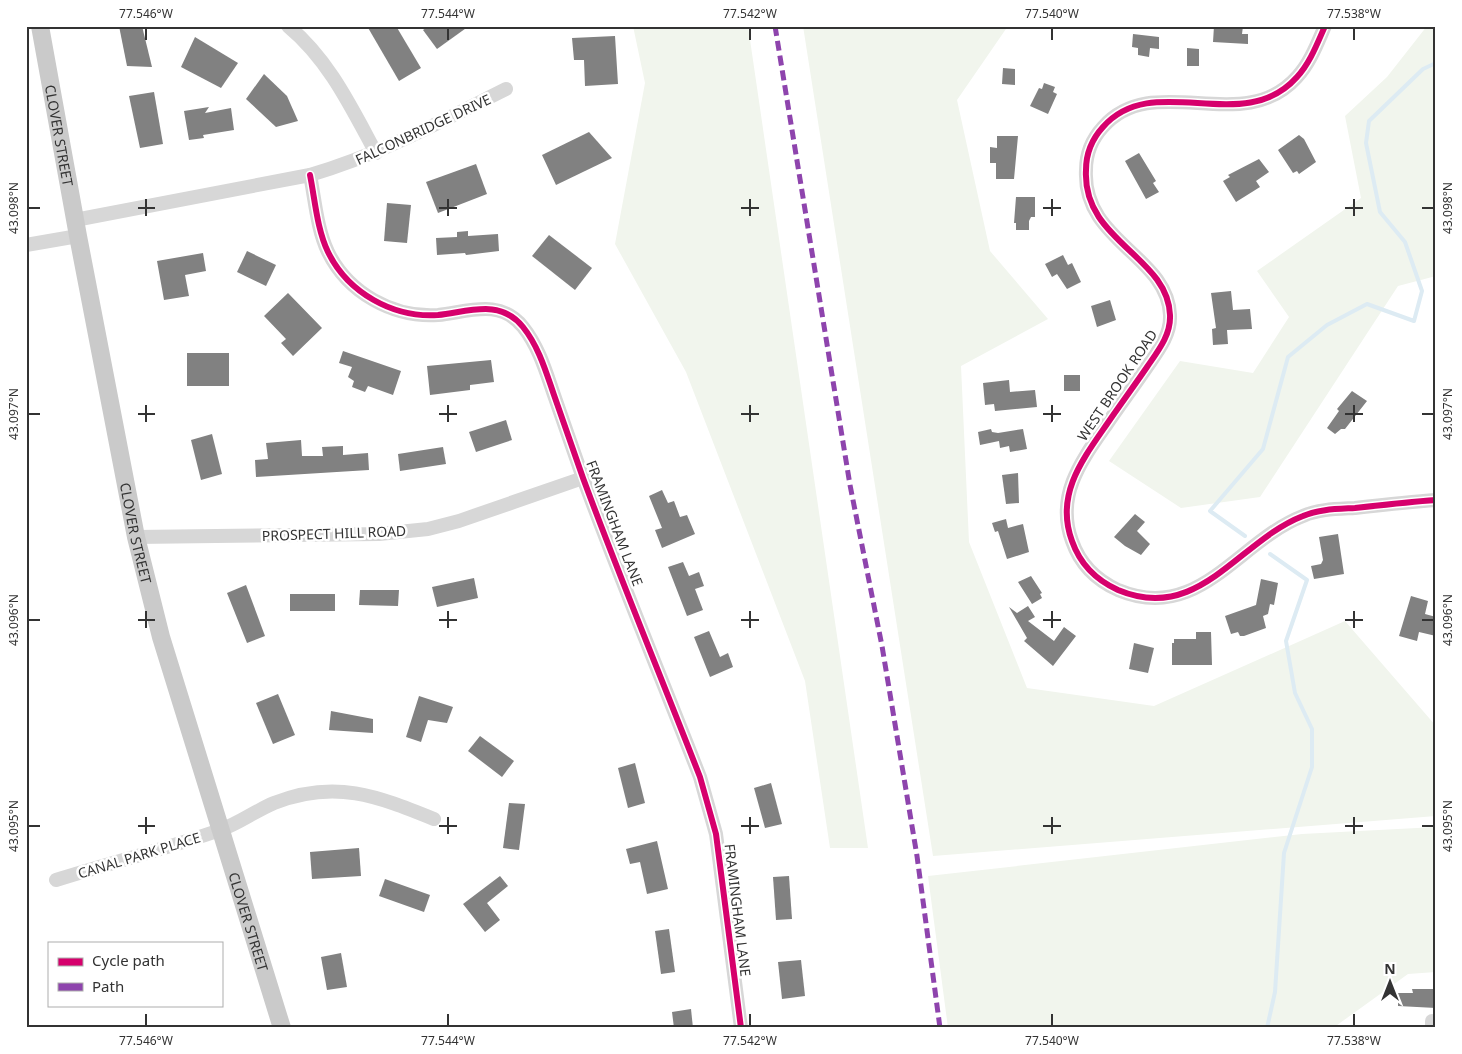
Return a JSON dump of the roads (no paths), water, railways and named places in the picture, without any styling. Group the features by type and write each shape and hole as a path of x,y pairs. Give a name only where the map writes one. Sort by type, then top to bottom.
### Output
{"main road":[{"name":"CLOVER STREET","path":"40,26 76,228 136,537 161,637 282,1028"}],"street":[{"path":"288,26 307,43 326,65 376,153"},
{"name":"WEST BROOK ROAD","path":"1325,26 1304,68 1288,86 1277,94 1240,105 1168,102 1143,104 1120,113 1101,129 1093,140 1086,160 1085,173 1092,207 1104,225 1162,287 1170,307 1171,318 1169,329 1158,351 1078,465 1069,490 1067,518 1069,532 1079,557 1100,580 1126,593 1140,596 1166,597 1188,592 1206,582 1281,526 1302,516 1326,510 1436,500"},
{"name":"FALCONBRIDGE DRIVE","path":"26,244 76,228 310,175 376,153 506,89"},
{"name":"FRAMINGHAM LANE","path":"310,175 327,251 337,268 365,294 381,305 420,315 444,314 476,308 498,310 507,314 522,327 542,362 583,478 700,777 712,816 741,1028"},
{"name":"PROSPECT HILL ROAD","path":"136,537 379,534 413,531 459,521 583,478"},
{"name":"CANAL PARK PLACE","path":"56,880 222,830 274,803 292,797 323,791 353,792 372,796 434,820"}],"waterway":[{"path":"1245,536 1210,511 1263,449 1288,357 1327,325 1367,304 1414,321 1422,291 1405,242 1380,212 1366,143 1369,121 1423,69 1436,63"},
{"path":"1267,1028 1275,992 1284,853 1312,767 1312,729 1295,693 1286,641 1307,580 1270,554"}]}
